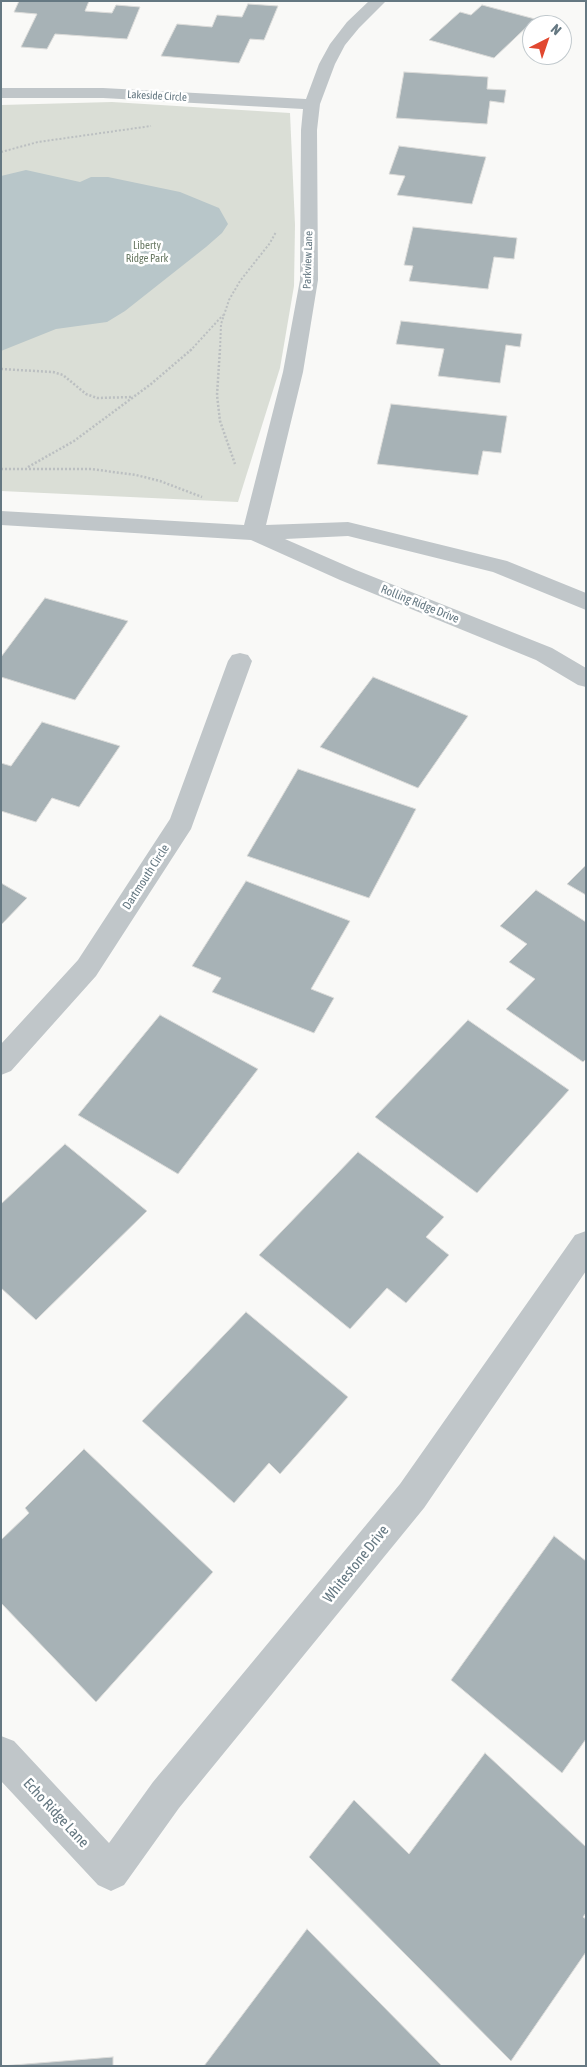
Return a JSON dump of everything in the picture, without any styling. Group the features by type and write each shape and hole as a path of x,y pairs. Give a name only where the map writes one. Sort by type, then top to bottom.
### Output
{"street":[{"name":"Parkview Lane","path":"254,533 293,372 309,280 310,130 312,104 327,64 338,44 353,25 378,1"},
{"name":"Lakeside Circle","path":"1,93 103,93 312,104"},
{"name":"Rolling Ridge Drive","path":"1,518 254,533 348,529 499,566 586,602"},
{"name":"Rolling Ridge Drive","path":"254,533 348,575 544,654 586,679"},
{"name":"Dartmouth Circle","path":"1,1063 87,968 182,822 240,661"},
{"name":"Whitestone Drive","path":"111,1872 166,1795 412,1496 586,1245"},
{"name":"Echo Ridge Lane","path":"1,1754 111,1872"}],"path":[{"path":"1,152 54,139 151,126"},
{"path":"236,465 220,421 217,394 221,324 229,300 240,281 270,243 277,230"},
{"path":"26,468 74,441 134,397 192,349 225,312"},
{"path":"1,369 53,372 63,375 86,394 97,398 134,397"},
{"path":"1,469 92,469 136,475 160,481 208,499"}],"green space":[{"name":"Liberty Ridge Park","path":"112,102 290,113 295,225 294,286 280,368 238,502 1,491 1,105"}],"shaded area":[{"path":"26,170 80,182 91,177 108,177 180,192 219,208 228,224 222,233 206,247 125,311 107,322 56,329 1,351 1,176"}],"building":[{"path":"19,1 89,1 85,11 112,13 116,5 140,7 127,39 55,34 47,49 21,47 37,14 14,12"},
{"path":"248,4 278,6 264,40 250,39 239,63 161,56 177,24 212,27 217,15 242,17"},
{"path":"482,5 522,16 522,31 494,58 429,40 460,12 471,15"},
{"path":"404,72 488,77 487,89 506,90 504,103 490,101 487,124 396,118"},
{"path":"399,146 486,157 472,204 397,195 405,176 389,174"},
{"path":"413,227 517,238 514,259 494,257 488,289 409,281 413,266 404,265"},
{"path":"401,321 522,334 520,347 506,345 500,383 438,376 444,349 396,344"},
{"path":"391,404 507,416 501,453 483,451 478,475 377,464"},
{"path":"45,598 128,621 75,700 1,677 1,657"},
{"path":"373,677 468,716 418,788 320,747"},
{"path":"42,722 120,746 79,807 52,798 36,822 1,811 1,763 11,766"},
{"path":"298,769 416,809 369,898 247,856"},
{"path":"586,865 586,895 567,884"},
{"path":"246,881 350,921 311,989 334,998 314,1033 212,992 221,978 192,966"},
{"path":"1,883 27,898 1,925"},
{"path":"536,890 586,922 586,1059 583,1062 506,1009 535,979 509,962 527,944 500,926"},
{"path":"160,1015 258,1069 178,1174 78,1115"},
{"path":"468,1020 569,1090 477,1193 375,1117"},
{"path":"65,1144 147,1211 36,1320 1,1288 1,1204"},
{"path":"358,1152 444,1217 426,1237 449,1255 406,1303 387,1288 350,1329 259,1255"},
{"path":"246,1312 348,1397 280,1474 269,1463 234,1503 142,1421"},
{"path":"84,1449 213,1572 96,1702 1,1603 1,1540 29,1513 25,1508"},
{"path":"554,1536 586,1561 586,1739 562,1773 451,1680"},
{"path":"485,1753 586,1847 586,1913 583,1917 586,1919 586,1952 511,2061 309,1857 354,1800 409,1854"},
{"path":"307,1929 442,2066 204,2066"},
{"path":"113,2057 113,2066 1,2066"}]}
